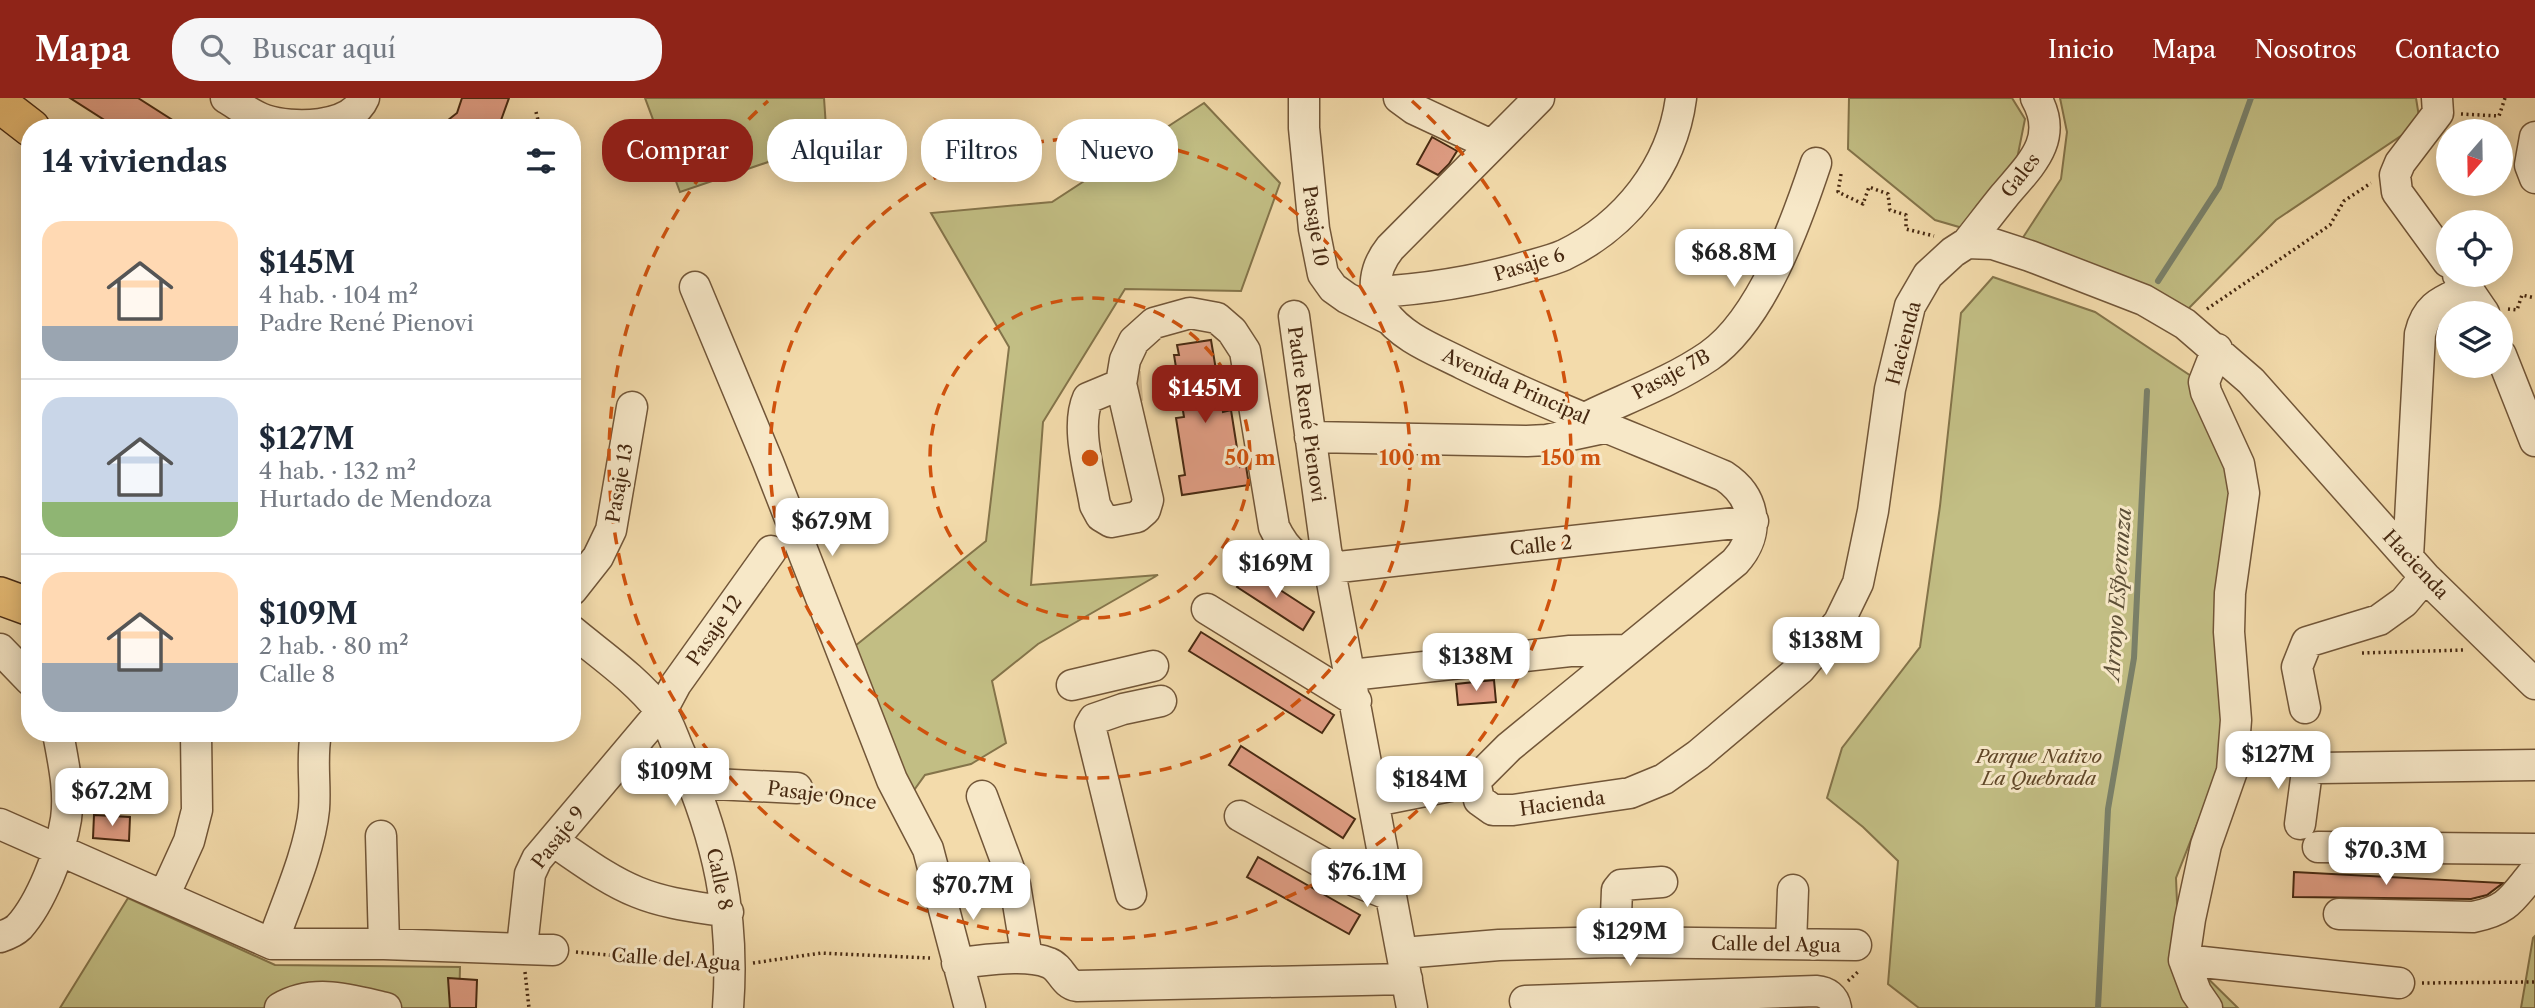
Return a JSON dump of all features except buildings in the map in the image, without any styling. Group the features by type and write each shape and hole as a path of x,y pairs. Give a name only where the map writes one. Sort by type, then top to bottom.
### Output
{"main road":[{"path":"0,104 21,120"},
{"path":"0,129 21,145"},
{"path":"0,586 21,585"},
{"path":"0,596 21,604"}],"street":[{"path":"226,98 262,119"},
{"path":"339,119 349,116 362,104 364,98"},
{"name":"Pasaje 10","path":"1304,98 1304,128 1314,229 1323,274 1333,288 1347,298 1390,318"},
{"path":"1399,98 1414,109 1491,145"},
{"path":"1376,292 1378,268 1390,248 1539,98"},
{"name":"Pasaje 6","path":"1376,292 1431,288 1505,273 1561,256 1583,245 1622,215 1653,177 1674,132 1681,98"},
{"name":"Gales","path":"1967,243 2029,169 2042,146 2043,110 2036,98"},
{"path":"2436,245 2398,192 2395,176 2400,163 2437,106"},
{"path":"2535,137 2530,165 2535,177"},
{"name":"Pasaje 7B","path":"1310,438 1547,440 1596,422 1710,355 1741,326 1788,240 1816,163"},
{"name":"Hacienda","path":"1475,781 1479,800 1493,810 1513,810 1630,793 1664,779 1698,755 1800,669 1839,622 1858,583 1873,511 1890,390 1910,306 1928,275 1946,257 1967,243 1993,244 2030,256 2144,300 2185,324 2251,381 2417,567 2535,684"},
{"path":"695,287 768,462 892,780 928,849 970,1008"},
{"name":"Avenida Principal","path":"1376,292 1383,311 1413,339 1513,387 1732,481 1745,495 1753,521"},
{"path":"2305,708 2297,667 2307,642 2379,620 2404,602 2417,567 2420,334 2424,319 2432,308 2473,296"},
{"path":"1112,388 1088,398 1082,411 1095,505 1101,516 1111,522 1137,517 1145,510 1148,500 1121,384 1125,360 1134,341 1154,323 1190,313 1217,318 1232,331 1245,351 1274,527 1283,546 1294,556 1308,563 1330,568"},
{"name":"Padre René Pienovi","path":"1294,316 1330,568 1407,980"},
{"path":"2207,1008 2196,992 2184,960 2206,845 2232,771 2236,746 2229,632 2230,593 2245,493 2239,464 2204,382 2217,349"},
{"path":"2510,378 2535,441"},
{"name":"Pasaje 13","path":"581,579 598,557 611,530 632,407"},
{"path":"1375,801 1475,781 1509,747 1735,562 1749,544 1753,521"},
{"name":"Calle 2","path":"1330,568 1753,521"},
{"name":"Pasaje 12","path":"662,712 676,684 771,551"},
{"path":"1207,609 1353,687 1570,652 1627,650"},
{"name":"Calle 8","path":"581,639 635,684 662,712 694,783 716,854 728,912 731,966 728,1008"},
{"path":"0,649 21,671"},
{"path":"1072,685 1153,666"},
{"path":"1131,894 1090,726 1094,719 1123,709 1161,701"},
{"name":"Pasaje 9","path":"522,947 530,874 537,859 662,712"},
{"path":"0,937 18,928 38,899 58,850 66,818 66,772 60,742"},
{"path":"164,895 189,841 197,810 196,742"},
{"path":"272,944 308,839 314,809 315,742"},
{"path":"2300,824 2307,771 2319,768 2535,765"},
{"name":"Pasaje Once","path":"694,783 797,788"},
{"path":"982,796 1015,885 1027,958"},
{"path":"1240,816 1355,881 1390,895"},
{"path":"0,824 272,944 384,944 553,950"},
{"path":"381,836 384,944"},
{"path":"553,841 611,880 638,893 674,903 728,912"},
{"path":"2318,846 2535,849"},
{"path":"2339,914 2486,915 2502,909 2535,871"},
{"path":"1615,942 1617,890 1621,885 1662,882"},
{"path":"1791,944 1793,890"},
{"name":"Calle del Agua","path":"957,963 1027,958 1052,963 1071,985 1113,996 1220,985 1407,980 1500,945 1615,942 1856,945"},
{"path":"2184,960 2399,983"},
{"path":"1525,1001 1703,1002 1816,991 1833,1002"},
{"path":"281,1008 290,1002 311,996 329,996 381,1007"}],"path":[{"path":"2437,106 2500,116 2505,98"},
{"path":"536,112 538,119"},
{"path":"1816,163 1841,173 1838,192 1863,204 1869,187 1888,194 1890,210 1906,215 1906,229 1967,243"},
{"path":"2185,324 2330,225 2343,201 2374,180 2395,176"},
{"path":"2473,296 2517,310 2522,295 2535,298"},
{"path":"2354,653 2500,649"},
{"path":"2305,708 2307,771"},
{"name":"Pasaje Once","path":"797,788 908,809"},
{"path":"522,947 530,1008"},
{"name":"Calle del Agua","path":"553,950 731,966 821,953 935,958 957,963"},
{"path":"2399,983 2535,982"}],"green space":[{"path":"645,98 824,98 825,119 767,119 767,162 753,167 753,119 653,119"},
{"path":"1849,98 2012,98 2025,119 2015,169 1966,229 1935,220 1848,149"},
{"path":"2060,98 2416,98 2420,123 2276,220 2188,309 2022,239 2061,179 2067,132"},
{"path":"1204,103 1280,183 1241,291 1125,289 1043,422 1031,585 1158,575 1038,644 992,681 1006,743 971,764 925,775 907,800 850,650 986,541 1009,347 931,213 1052,202 1083,182 1178,182 1178,120"},
{"path":"676,182 709,182 680,192"},
{"name":"Parque Nativo La Quebrada","path":"1993,277 2095,312 2191,376 2233,424 2229,743 2176,878 2179,950 2238,1008 1919,1008 1888,984 1898,861 1863,827 1827,798 1842,748 1920,647 1940,506 1961,313"},
{"path":"128,898 275,965 460,967 459,1008 60,1008"},
{"path":"2535,936 2535,1008 2521,1008 2533,938"}],"waterway":[{"name":"Arroyo Esperanza","path":"2158,281 2219,187 2251,98"},
{"name":"Arroyo Esperanza","path":"2098,1008 2108,809 2134,658 2147,391"}],"tunnel":[{"path":"1112,388 1154,385"}]}
